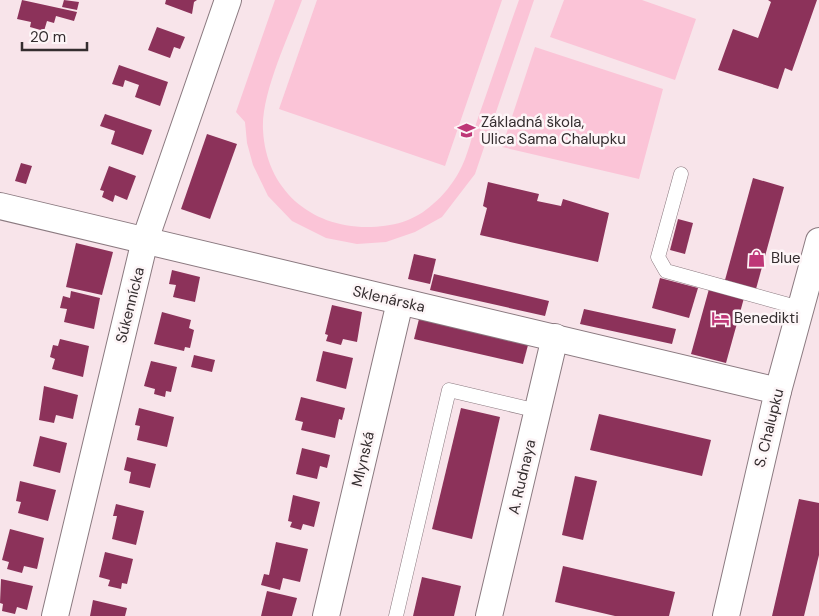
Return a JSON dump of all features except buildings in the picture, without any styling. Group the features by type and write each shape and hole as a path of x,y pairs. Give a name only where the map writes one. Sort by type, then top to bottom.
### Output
{"street":[{"name":"Súkennícka","path":"55,616 145,240 228,0"},
{"name":"Sklenárska","path":"0,206 778,391"},
{"name":"S. Chalupku","path":"726,616 778,391 819,241"},
{"name":"Mlynská","path":"326,616 400,302"},
{"name":"A. Rudnaya","path":"489,616 555,337"}],"lane":[{"path":"681,174 658,257 666,271 800,308"},
{"path":"396,616 449,390 538,411"}],"shaded area":[{"path":"275,0 302,0 283,47 266,99 263,130 266,151 273,170 282,187 295,201 310,212 327,220 346,225 367,227 403,222 419,215 433,204 451,185 465,159 519,0 534,0 475,174 442,217 415,232 386,242 357,244 326,238 292,221 268,196 253,165 247,143 245,122 236,112"},
{"path":"317,0 502,0 445,166 279,109"},
{"path":"564,0 642,0 696,19 675,80 550,37"},
{"path":"535,47 663,89 639,179 502,147"}],"place":[{"name":"Základná škola, Ulica Sama Chalupku","path":"467,131"},
{"name":"Blue","path":"757,258"},
{"name":"Benedikti","path":"720,318"}]}
